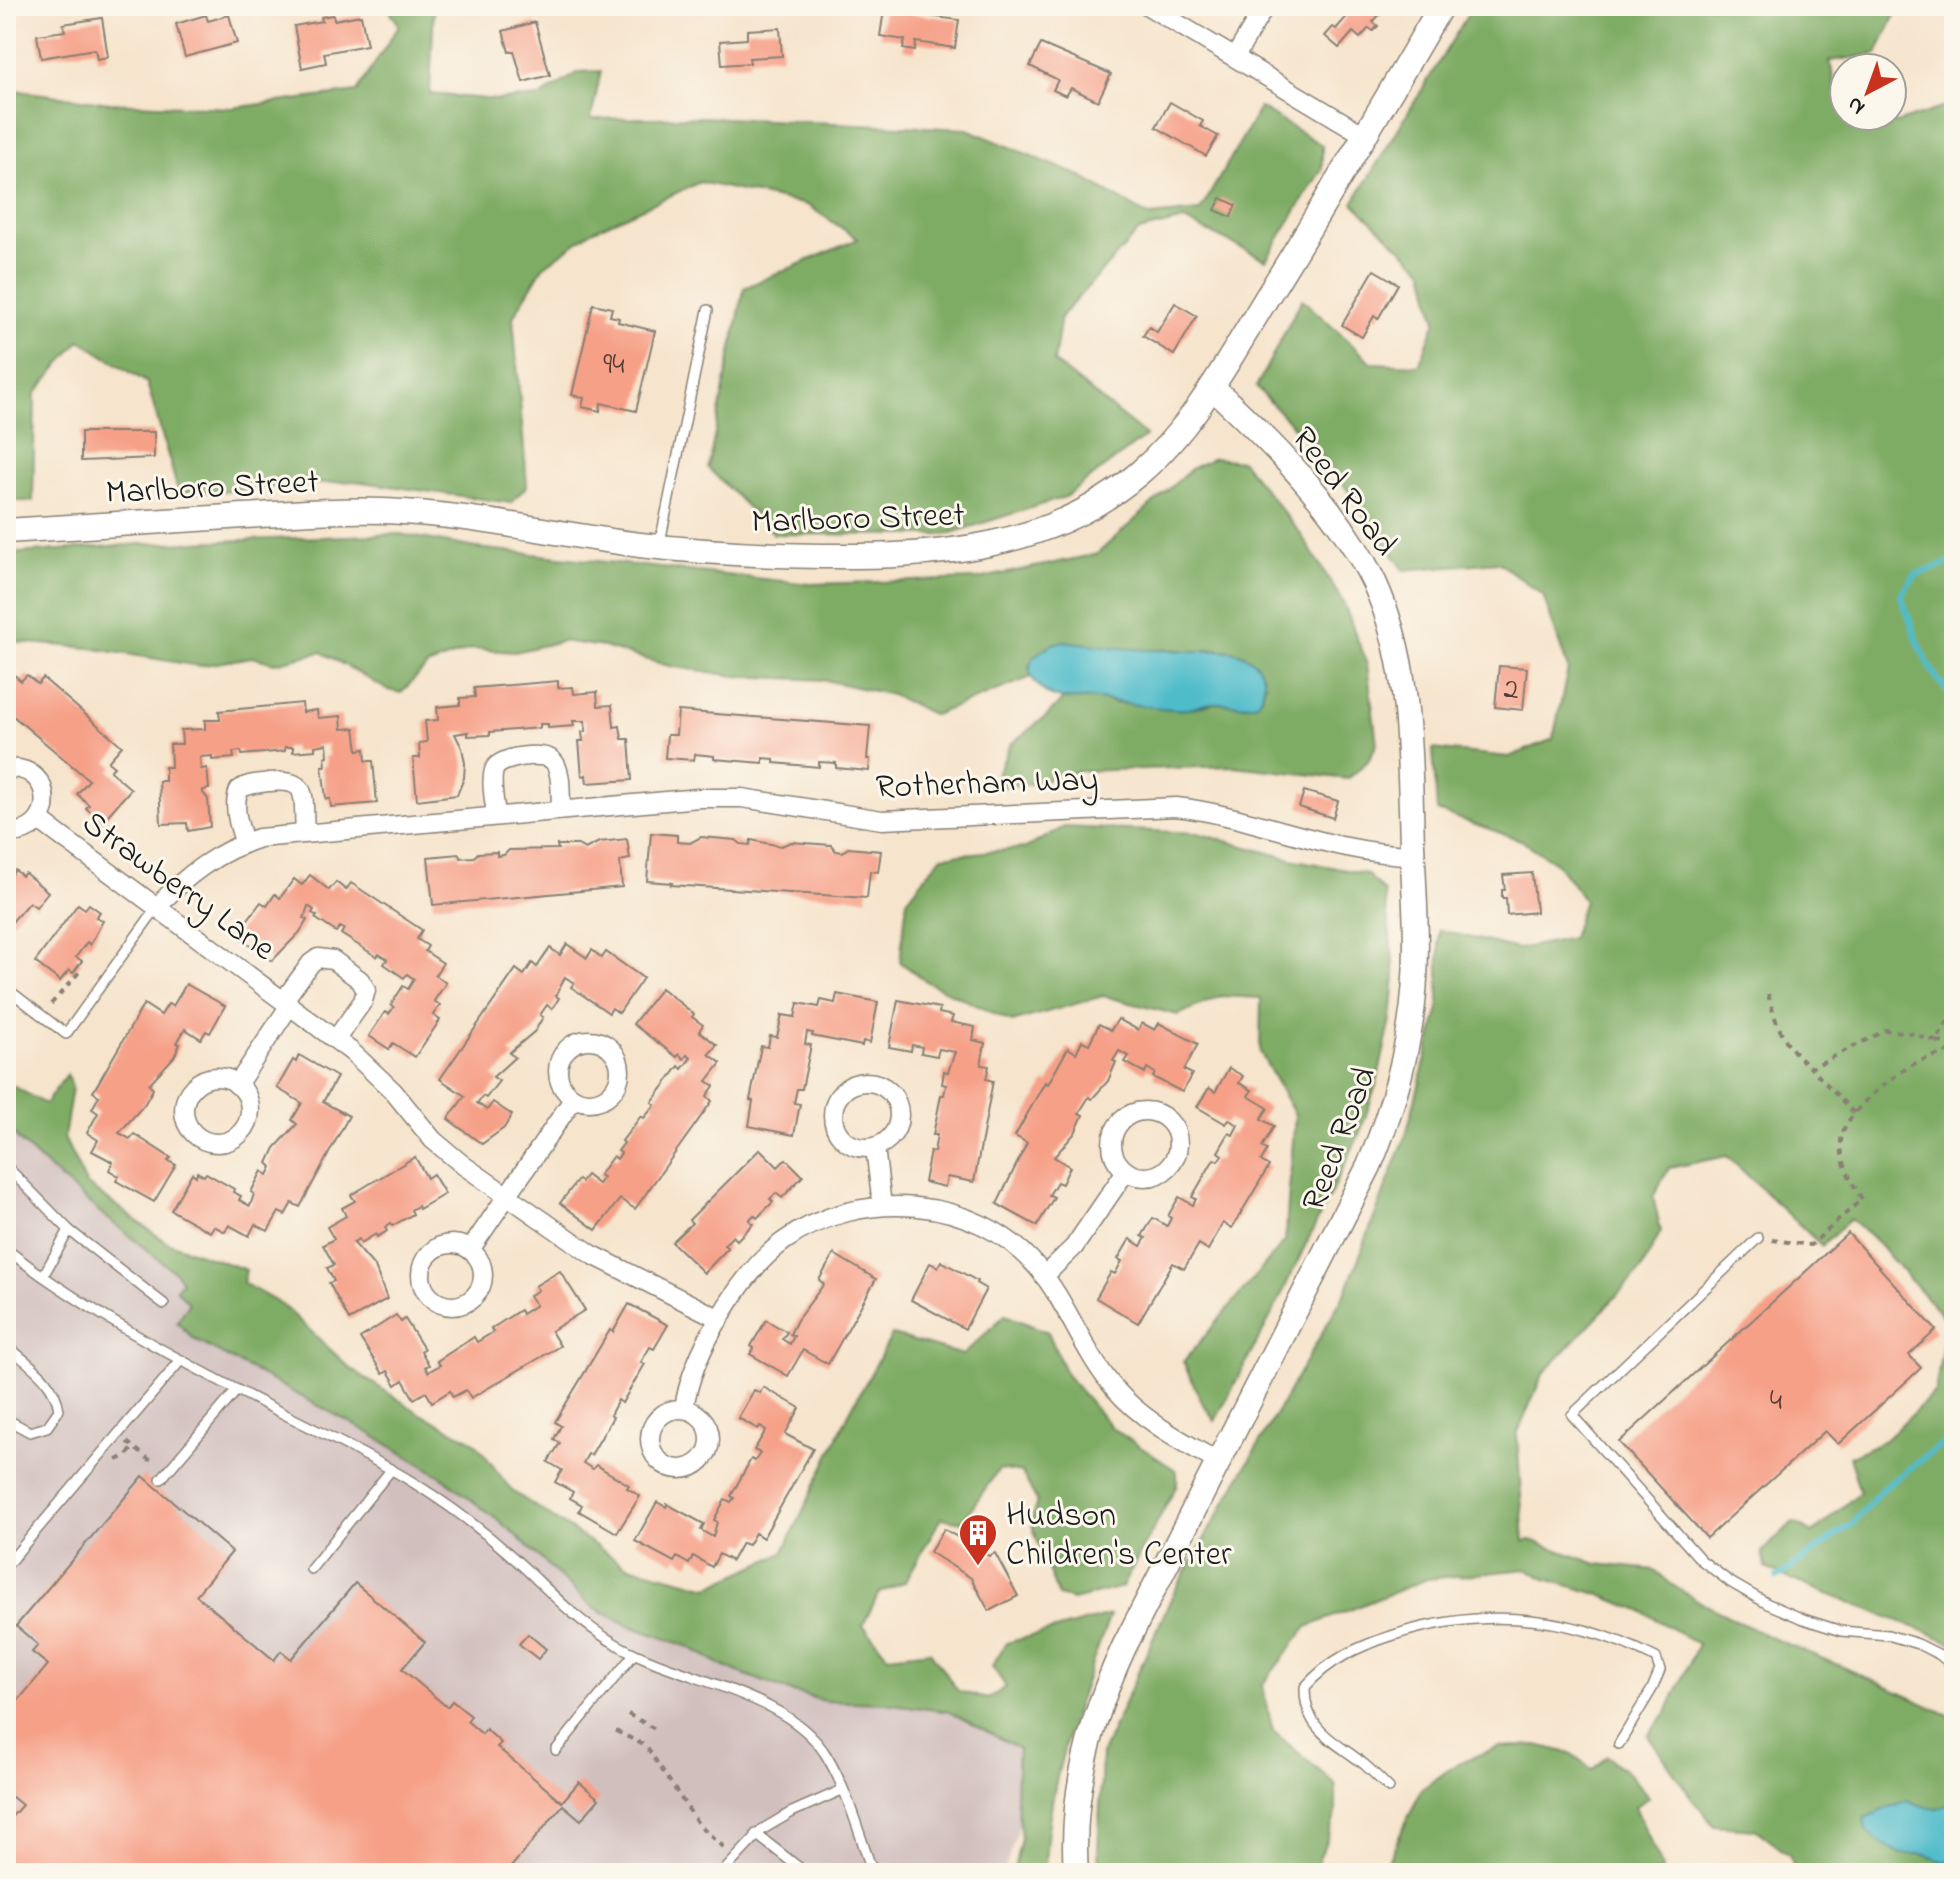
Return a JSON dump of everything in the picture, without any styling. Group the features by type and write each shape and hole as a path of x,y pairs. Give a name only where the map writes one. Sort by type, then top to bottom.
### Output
{"street":[{"path":"1148,6 1366,136"},
{"path":"1235,57 1265,6"},
{"name":"Marlboro Street","path":"6,531 380,511 460,516 659,547 764,555 919,554 964,550 1041,531 1090,508 1134,478 1176,436 1212,387 1366,136 1441,6"},
{"name":"Reed Road","path":"1076,1873 1075,1824 1080,1782 1101,1701 1124,1647 1356,1195 1389,1113 1405,1054 1413,1001 1416,926 1404,687 1400,659 1385,609 1360,556 1325,509 1270,443 1212,387"},
{"path":"496,816 493,773 496,765 504,760 540,756 549,758 557,767 561,810"},
{"name":"Strawberry Lane","path":"6,769 27,771 41,784 46,803 39,820 24,831 6,832"},
{"path":"245,843 239,827 236,799 239,790 249,784 288,780 297,784 302,795 305,832"},
{"name":"Rotherham Way","path":"157,907 194,871 216,856 259,838 699,798 742,798 893,820 1163,806 1212,813 1364,850 1413,855"},
{"name":"Strawberry Lane","path":"39,820 336,1039 373,1070 433,1140 507,1196 591,1254 720,1319"},
{"name":"Strawberry Lane","path":"237,1085 311,963 318,958 330,958 360,980 366,990 364,998 336,1039"},
{"path":"470,1250 574,1098"},
{"path":"875,1147 882,1206"},
{"path":"1044,1276 1074,1247 1126,1171"},
{"path":"684,1409 689,1381 720,1319 744,1279 783,1242 830,1217 882,1206 934,1209 972,1221 1015,1246 1044,1276 1084,1346 1118,1392 1175,1437 1220,1463"}],"lane":[{"path":"659,547 708,310"},
{"path":"6,988 66,1034 157,907"},
{"path":"6,1166 69,1230 164,1304"},
{"path":"43,1276 69,1230"},
{"path":"1758,1238 1572,1415 1701,1560 1730,1582 1768,1604 1803,1619 1841,1631 1888,1635 1918,1644 1940,1655 1954,1667"},
{"path":"6,1249 119,1325 391,1470 446,1504 589,1627 634,1654 761,1704 796,1723 825,1753 873,1873"},
{"path":"6,1345 46,1380 57,1394 59,1410 47,1427 30,1432 6,1419"},
{"path":"6,1566 181,1360"},
{"path":"163,1476 237,1390"},
{"path":"311,1569 391,1470"},
{"path":"1389,1788 1320,1732 1305,1704 1305,1687 1336,1658 1371,1643 1438,1622 1504,1616 1600,1633 1656,1658 1660,1670 1652,1689 1619,1744"},
{"path":"556,1750 634,1654"},
{"path":"722,1873 756,1834 792,1812 842,1790"},
{"path":"756,1834 806,1873"}],"path":[{"path":"60,992 81,970"},
{"path":"1768,994 1775,1020 1788,1048 1854,1113"},
{"path":"1936,1041 1954,1011"},
{"path":"1811,1068 1886,1030 1910,1033 1954,1048"},
{"path":"1758,1238 1811,1245 1862,1199 1844,1170 1841,1137 1854,1113 1882,1087 1917,1062 1954,1048"},
{"path":"118,1434 163,1476"},
{"path":"628,1714 655,1729"},
{"path":"616,1731 646,1746 699,1825 726,1849"}],"shaded area":[{"path":"6,1110 33,1151 734,1658 1050,1717 1004,1873 6,1873"}],"green space":[{"path":"387,6 434,6 430,94 498,100 540,97 579,72 601,71 591,119 702,117 967,129 1080,176 1149,216 1200,211 1260,108 1322,145 1322,169 1266,260 1184,220 1139,231 1061,316 1054,362 1146,436 1065,497 945,535 774,534 708,468 744,288 858,239 807,205 700,182 592,231 543,267 513,317 527,486 511,503 354,481 179,494 147,383 80,340 35,394 33,501 6,501 6,89 110,103 231,108 357,92 399,25"},
{"path":"1473,6 1899,6 1878,52 1828,52 1828,132 1908,132 1908,119 1954,104 1954,1644 1766,1568 1762,1552 1793,1522 1813,1533 1860,1492 1849,1457 1885,1440 1935,1392 1947,1321 1871,1236 1850,1219 1822,1246 1727,1156 1669,1168 1653,1197 1661,1231 1641,1270 1543,1374 1517,1434 1524,1541 1531,1540 1597,1564 1655,1570 1672,1585 1767,1636 1949,1715 1954,1722 1954,1873 1794,1873 1789,1855 1755,1829 1714,1826 1648,1735 1667,1712 1698,1644 1643,1612 1598,1594 1546,1579 1527,1569 1427,1579 1307,1627 1262,1685 1273,1731 1336,1785 1336,1814 1314,1873 1101,1873 1098,1855 1102,1753 1173,1594 1346,1291 1406,1135 1439,1008 1439,930 1518,949 1572,938 1584,900 1557,864 1521,840 1437,811 1433,749 1509,757 1553,739 1568,669 1543,595 1498,562 1404,570 1329,464 1256,387 1302,299 1372,363 1419,365 1436,321 1424,270 1353,203"},
{"path":"1214,458 1242,461 1300,533 1343,602 1367,664 1377,744 1368,761 1348,779 1234,766 1079,771 1031,784 990,788 1011,744 1063,699 1096,698 1115,703 1189,709 1215,703 1250,705 1262,697 1265,684 1235,652 1215,649 1196,652 1168,649 1029,666 1032,677 934,715 892,695 824,680 735,676 669,666 604,647 562,641 515,652 471,649 427,666 401,693 388,690 321,652 275,663 252,657 199,666 90,648 6,641 6,554 141,544 400,534 476,548 810,584 978,579 1097,554 1192,468"},
{"path":"1064,827 1197,833 1291,859 1367,874 1384,892 1395,975 1391,1020 1377,1082 1360,1133 1273,1312 1215,1421 1183,1362 1285,1241 1295,1115 1260,1052 1261,998 1221,996 1178,1015 1103,996 1012,1022 927,982 900,962 907,900 942,856 1026,848"},
{"path":"67,1074 72,1087 64,1138 86,1184 166,1242 246,1270 243,1283 284,1306 351,1369 421,1414 475,1442 512,1491 625,1565 709,1587 783,1553 849,1413 892,1335 963,1355 1005,1315 1048,1332 1067,1376 1112,1428 1177,1471 1177,1485 1122,1587 1073,1600 1058,1596 1031,1523 1037,1501 1022,1473 999,1469 962,1522 941,1518 905,1582 879,1593 863,1625 888,1656 930,1651 958,1691 988,1699 1006,1687 992,1666 1006,1643 1110,1615 1066,1741 1051,1806 1045,1873 1013,1873 1021,1838 1016,1795 1018,1748 950,1712 885,1703 824,1701 783,1689 725,1667 689,1647 630,1626 591,1606 509,1529 442,1477 366,1431 195,1340 177,1322 189,1303 176,1289 182,1282 176,1273 67,1185 6,1127 6,1078 10,1084 45,1104"},
{"path":"1537,1745 1569,1753 1592,1770 1607,1756 1629,1774 1649,1797 1635,1807 1661,1864 1662,1873 1386,1873 1387,1863 1421,1790 1458,1763 1499,1747"}],"water":[{"path":"1063,641 1132,649 1235,652 1257,665 1263,679 1261,695 1257,703 1211,703 1181,710 1098,699 1059,698 1039,687 1030,667 1042,651"},
{"path":"1954,1798 1954,1861 1944,1862 1923,1854 1901,1854 1866,1831 1864,1818 1907,1800 1938,1808"}],"building":[{"path":"1356,6 1371,6 1380,14 1373,22 1378,26 1373,31 1369,28 1360,38 1353,32 1339,48 1325,36 1333,27 1336,29"},
{"path":"884,10 959,20 955,48 916,42 915,51 903,49 905,40 880,36"},
{"path":"206,15 208,21 229,15 237,43 185,57 176,24"},
{"path":"333,15 334,20 361,15 367,45 324,53 326,63 302,68 294,26 322,21 321,17"},
{"path":"102,18 108,57 97,59 95,49 41,58 37,35 65,31 63,24"},
{"path":"535,22 550,75 523,82 514,51 509,52 503,31"},
{"path":"780,28 782,56 749,58 750,63 722,65 720,41 747,39 747,30"},
{"path":"1041,44 1111,74 1098,101 1071,88 1066,96 1053,90 1058,80 1030,66"},
{"path":"1170,102 1203,121 1200,126 1218,136 1206,156 1156,127"},
{"path":"1221,198 1236,205 1231,217 1215,210"},
{"path":"1374,270 1398,284 1378,319 1374,316 1362,337 1342,325"},
{"path":"1175,303 1197,316 1174,355 1143,336 1149,327 1157,332"},
{"path":"593,304 612,308 610,316 619,318 618,322 655,331 636,411 601,403 600,411 582,407 584,398 572,395"},
{"path":"81,432 154,432 154,458 81,461"},
{"path":"1499,666 1527,668 1523,710 1495,707"},
{"path":"6,668 21,681 27,675 38,684 43,678 122,746 108,762 114,767 110,771 131,789 102,822 86,808 89,805 77,794 89,780 6,710"},
{"path":"558,681 558,688 573,687 574,694 597,692 598,706 612,705 614,727 620,726 622,739 629,739 632,780 587,783 586,775 582,776 579,741 583,741 582,732 586,731 585,721 573,721 574,726 548,728 548,724 540,724 540,728 490,732 490,735 455,734 465,763 464,778 457,795 417,800 413,758 420,758 419,743 427,742 425,721 438,720 437,707 460,705 460,698 475,697 474,688"},
{"path":"302,703 303,712 317,710 318,718 341,716 342,729 355,728 358,750 365,749 366,761 373,761 377,803 331,807 330,799 326,799 322,766 326,766 327,744 315,746 315,750 293,752 293,747 285,747 285,751 242,755 241,751 233,752 234,758 212,760 212,756 200,757 201,769 207,768 209,789 203,790 203,793 208,799 210,827 188,831 187,823 161,824 159,781 165,781 165,767 171,767 170,744 182,744 181,730 205,729 205,720 220,720 219,711"},
{"path":"678,711 870,726 869,771 836,768 836,763 819,762 819,767 774,763 774,759 763,758 763,763 714,759 714,756 695,754 694,760 665,758 667,735 676,735"},
{"path":"1304,791 1338,801 1333,818 1299,807"},
{"path":"651,833 677,835 677,842 690,843 701,837 736,840 750,845 751,840 781,846 791,842 831,845 836,851 843,852 848,848 881,851 878,872 870,871 867,898 671,885 647,881"},
{"path":"627,839 630,859 620,861 622,887 433,905 428,857 459,854 460,858 474,857 478,853 497,852 497,856 509,850 558,849 557,845 578,845 585,849 599,842"},
{"path":"15,870 22,876 25,873 48,892 36,907 29,902 11,923 6,919 6,882"},
{"path":"1532,873 1536,912 1507,915 1506,898 1502,898 1502,890 1505,890 1503,875"},
{"path":"310,875 329,890 336,882 346,890 351,883 422,930 417,939 428,946 425,951 443,963 435,975 446,983 434,1001 440,1005 433,1015 440,1020 415,1057 393,1043 389,1049 369,1036 385,1012 389,1014 394,1007 391,1005 403,986 408,989 414,979 407,974 404,978 384,964 387,959 379,954 377,957 341,934 344,929 340,927 336,932 315,918 314,910 308,906 304,918 307,920 300,932 272,961 236,935 261,902 267,906 275,894 280,898 294,879 302,885"},
{"path":"78,904 85,909 89,904 100,912 96,917 103,921 90,945 87,942 76,957 82,961 73,973 69,970 60,981 35,962"},
{"path":"567,944 587,958 592,950 602,958 606,952 643,978 619,1013 612,1008 609,1013 571,987 574,983 565,977 552,1009 547,1005 535,1031 509,1053 515,1057 493,1077 499,1081 486,1098 483,1096 477,1103 487,1110 493,1102 512,1115 504,1128 482,1144 448,1119 465,1096 440,1079 516,969 524,975 532,963 537,967 550,948 560,955"},
{"path":"186,984 225,1006 210,1033 206,1031 201,1039 185,1029 174,1057 149,1084 153,1089 144,1105 119,1133 130,1139 134,1134 171,1158 168,1161 176,1165 154,1202 116,1181 119,1176 109,1170 113,1162 92,1151 98,1140 87,1133 98,1113 92,1109 99,1096 93,1092 144,1004 161,1015 168,1004 173,1006"},
{"path":"661,988 694,1014 692,1017 703,1025 699,1031 717,1045 709,1054 721,1063 707,1081 714,1086 707,1096 712,1101 635,1209 620,1199 596,1230 560,1203 578,1180 581,1182 586,1175 598,1184 603,1177 599,1175 613,1156 617,1159 621,1153 618,1151 624,1143 622,1141 641,1116 644,1118 655,1105 652,1102 679,1066 682,1069 691,1058 687,1055 684,1059 679,1054 677,1057 633,1024"},
{"path":"837,994 878,1002 870,1043 863,1041 862,1046 812,1036 813,1033 807,1032 805,1044 811,1045 802,1089 797,1089 794,1103 800,1104 794,1135 749,1126 753,1101 750,1100 761,1046 768,1047 770,1036 777,1037 782,1015 795,1017 798,1003 819,1007 821,1000 835,1003"},
{"path":"898,1000 940,1008 939,1013 953,1016 951,1022 975,1027 973,1040 985,1043 981,1065 989,1066 986,1079 993,1081 974,1182 947,1177 945,1187 924,1182 930,1151 934,1152 937,1135 933,1135 946,1085 942,1084 944,1071 948,1072 955,1052 939,1049 937,1056 921,1053 922,1047 912,1045 911,1051 889,1047"},
{"path":"1118,1019 1138,1030 1142,1023 1155,1030 1159,1023 1198,1044 1184,1070 1192,1074 1182,1092 1153,1077 1155,1073 1147,1068 1145,1073 1125,1062 1129,1056 1119,1051 1108,1081 1092,1099 1089,1097 1079,1113 1083,1115 1075,1133 1054,1157 1070,1167 1062,1184 1057,1182 1049,1195 1054,1197 1037,1226 997,1204 1027,1143 1015,1136 1068,1048 1076,1053 1082,1041 1089,1044 1099,1024 1111,1030"},
{"path":"299,1055 337,1077 323,1102 349,1116 300,1207 292,1203 285,1215 279,1212 268,1231 255,1224 249,1236 229,1225 225,1232 214,1226 210,1232 171,1210 192,1173 196,1176 197,1172 204,1176 206,1173 234,1189 233,1192 241,1196 239,1200 250,1206 254,1194 251,1192 262,1171 268,1175 272,1167 268,1163 275,1148 297,1124 292,1120 302,1103 277,1088"},
{"path":"1229,1068 1243,1076 1239,1083 1252,1090 1248,1096 1268,1108 1261,1119 1274,1126 1262,1147 1267,1150 1261,1161 1269,1166 1232,1228 1223,1223 1208,1250 1199,1244 1184,1269 1173,1263 1138,1323 1096,1298 1111,1272 1115,1274 1122,1261 1118,1259 1130,1239 1141,1246 1146,1238 1142,1236 1153,1218 1167,1226 1171,1218 1168,1216 1179,1197 1193,1205 1196,1199 1192,1197 1214,1159 1218,1161 1222,1155 1218,1152 1229,1133 1233,1135 1238,1125 1229,1120 1226,1124 1197,1107 1209,1088 1215,1092"},
{"path":"760,1149 778,1167 786,1159 803,1176 782,1198 776,1193 770,1199 773,1202 757,1218 754,1215 749,1220 753,1224 737,1240 733,1236 724,1245 728,1248 704,1273 672,1242 692,1223 689,1220"},
{"path":"415,1157 427,1178 433,1174 445,1194 419,1209 418,1206 411,1210 413,1214 392,1226 391,1223 385,1227 387,1231 377,1237 376,1234 361,1243 359,1239 353,1242 375,1267 387,1299 349,1320 329,1283 334,1281 327,1268 334,1265 323,1245 334,1239 327,1227 346,1216 342,1208 355,1201 351,1195"},
{"path":"1848,1233 1936,1330 1909,1355 1921,1368 1838,1444 1825,1431 1707,1538 1619,1442"},
{"path":"834,1254 876,1279 828,1364 803,1350 788,1376 750,1354 754,1348 751,1346 766,1320 787,1332 782,1339 790,1344 794,1336 790,1334 824,1284 819,1280"},
{"path":"941,1261 986,1289 965,1329 911,1300 930,1263 938,1267"},
{"path":"560,1271 585,1310 551,1331 560,1346 471,1398 466,1390 453,1397 450,1391 432,1402 426,1392 414,1399 403,1380 396,1385 388,1371 383,1374 360,1338 396,1315 401,1322 405,1319 424,1349 421,1351 429,1365 425,1367 428,1372 440,1365 437,1361 474,1337 477,1342 520,1310 522,1314 536,1305 529,1296 538,1290 535,1286"},
{"path":"629,1304 668,1325 654,1349 650,1347 641,1362 645,1364 622,1403 618,1400 610,1415 613,1417 583,1463 593,1469 596,1465 629,1485 627,1488 640,1496 617,1533 579,1511 582,1505 570,1498 573,1492 555,1482 562,1470 548,1462 560,1443 554,1439 561,1426 555,1422"},
{"path":"763,1387 800,1408 785,1434 813,1449 763,1538 755,1533 748,1545 742,1543 732,1561 719,1554 712,1567 693,1556 689,1564 677,1557 674,1562 635,1541 657,1502 666,1507 667,1504 704,1524 701,1530 713,1537 717,1522 714,1520 725,1499 731,1502 734,1498 731,1496 751,1459 755,1461 760,1453 754,1450 766,1430 738,1418 754,1390 760,1393"},
{"path":"143,1476 232,1552 196,1595 274,1660 281,1651 291,1659 355,1583 425,1642 402,1669 447,1707 452,1701 471,1716 467,1721 482,1734 486,1729 501,1743 497,1747 562,1802 579,1782 599,1799 581,1820 563,1805 506,1873 6,1873 6,1823 22,1805 6,1792 6,1715 48,1665 32,1652 38,1645 16,1626"},
{"name":"Hudson Children's Center","path":"944,1529 989,1556 995,1553 1018,1596 989,1611 971,1578 930,1552"},
{"path":"528,1634 546,1649 538,1659 519,1644"}],"waterway":[{"path":"1954,561 1915,575 1901,595 1928,664 1954,695"},
{"path":"1777,1578 1853,1523 1882,1489 1946,1441 1954,1431"}],"place":[{"name":"Hudson Children's Center","path":"978,1567"}]}
